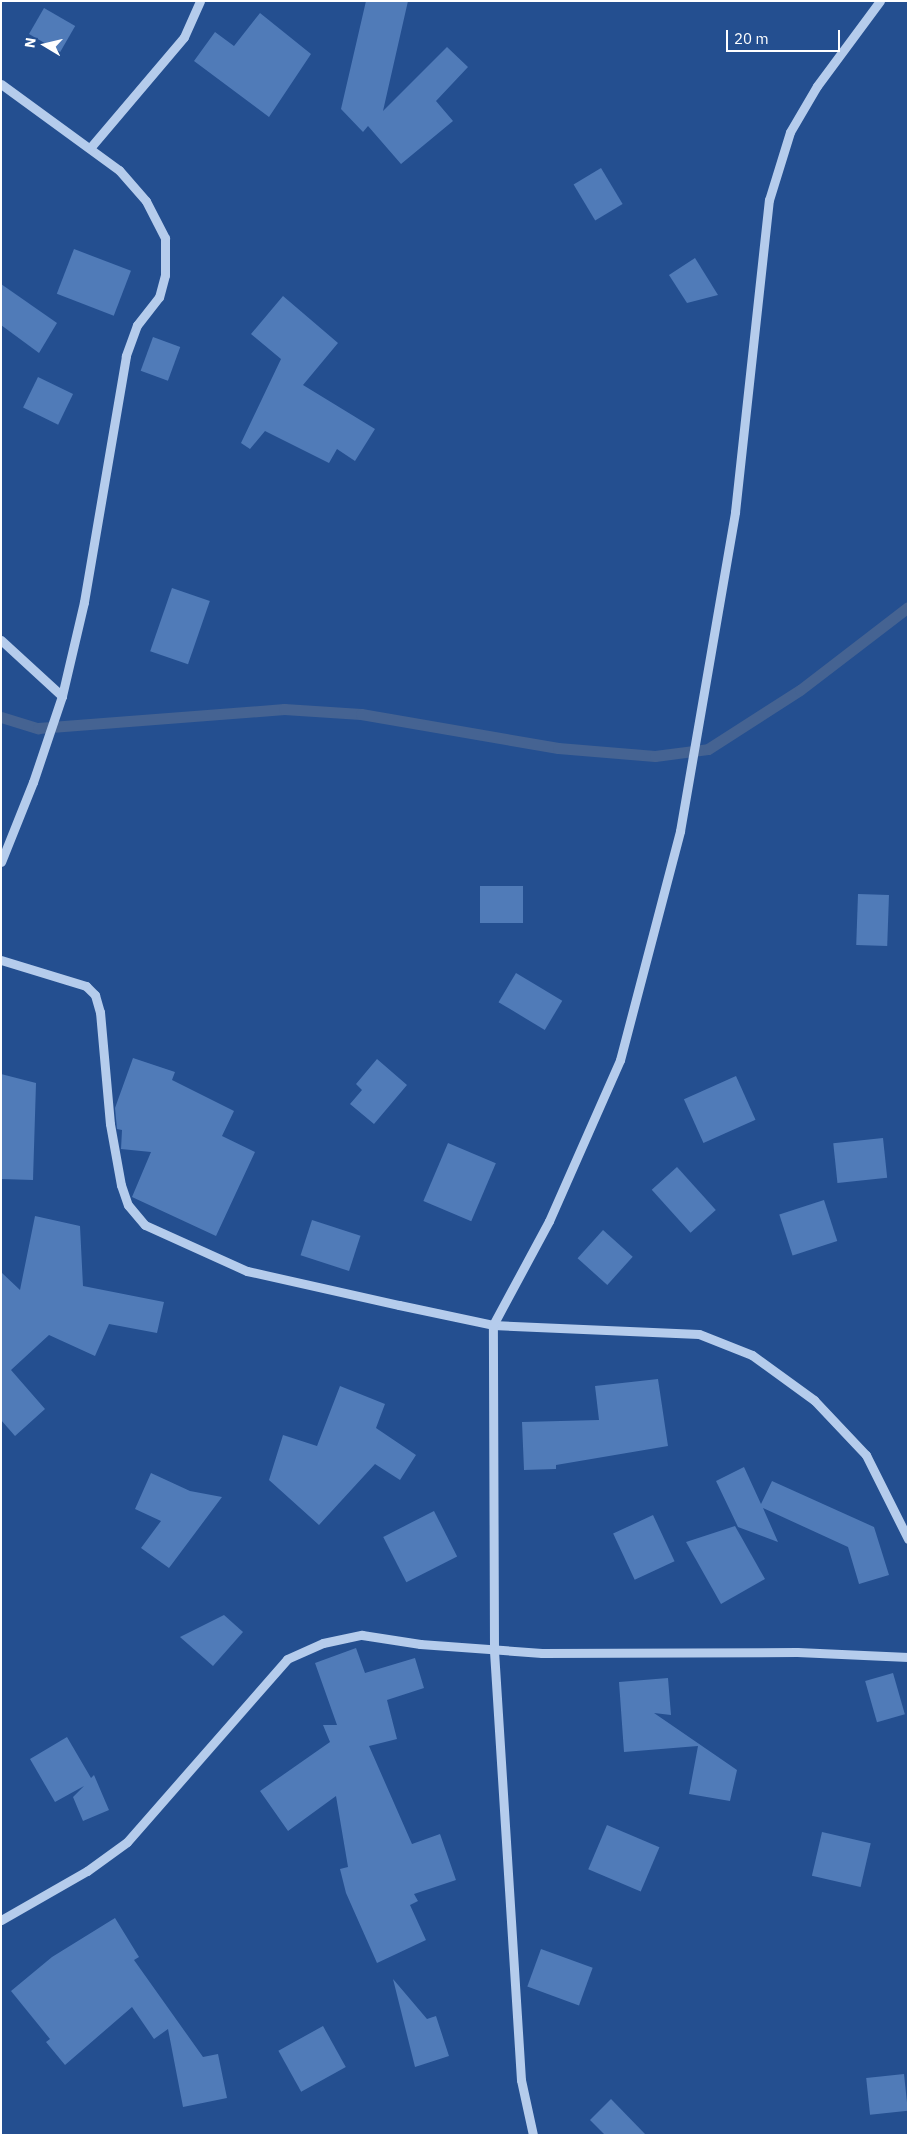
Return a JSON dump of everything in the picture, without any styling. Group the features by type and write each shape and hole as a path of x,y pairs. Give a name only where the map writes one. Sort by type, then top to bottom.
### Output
{"street":[{"path":"90,148 184,37 200,1"},
{"path":"533,2135 521,2080 494,1647 493,1325 548,1221 620,1060 680,831 735,512 769,200 790,132 818,86 880,1"},
{"path":"1,84 120,170 146,201 165,238 165,275 159,296 137,325 126,356 84,602 62,696 33,782 1,862"},
{"path":"1,640 62,696"},
{"path":"1,960 86,986 95,995 100,1012 110,1124 121,1185 128,1205 145,1225 247,1271 493,1325 699,1334 752,1355 814,1400 866,1455 908,1539"},
{"path":"1,1920 87,1871 127,1842 287,1659 323,1643 362,1635 420,1644 494,1647 542,1653 797,1652 908,1657"}],"building":[{"path":"366,1 408,1 383,111 447,47 468,67 436,101 453,121 401,164 368,126 363,132 341,109"},
{"path":"44,8 75,26 60,52 29,34"},
{"path":"260,13 311,54 269,117 194,61 215,32 234,46"},
{"path":"601,168 623,204 595,220 574,184"},
{"path":"74,249 131,271 114,316 57,294"},
{"path":"695,258 718,295 687,303 669,275"},
{"path":"1,284 57,323 39,353 1,325"},
{"path":"283,296 338,343 303,385 375,429 355,461 337,449 329,463 265,431 250,449 241,443 281,359 251,334"},
{"path":"153,337 180,347 168,381 141,371"},
{"path":"38,377 73,394 58,425 23,408"},
{"path":"172,588 210,601 188,664 150,651"},
{"path":"480,886 523,886 523,923 480,923"},
{"path":"858,894 889,895 887,946 856,945"},
{"path":"516,973 562,1001 545,1030 498,1002"},
{"path":"133,1058 175,1072 172,1080 234,1111 222,1136 255,1152 216,1236 132,1197 151,1152 121,1149 122,1130 117,1129 115,1108"},
{"path":"377,1059 407,1085 374,1124 350,1104 362,1090 356,1084"},
{"path":"1,1074 36,1083 33,1180 1,1179"},
{"path":"736,1076 756,1120 703,1143 684,1099"},
{"path":"883,1138 887,1178 837,1183 833,1143"},
{"path":"448,1143 496,1163 471,1221 423,1201"},
{"path":"677,1167 716,1210 691,1233 652,1190"},
{"path":"824,1200 837,1241 793,1255 779,1215"},
{"path":"35,1216 80,1226 83,1286 164,1302 157,1333 109,1324 95,1356 49,1335 11,1370 45,1409 15,1436 1,1420 1,1272 20,1290"},
{"path":"312,1220 361,1236 349,1271 301,1255"},
{"path":"603,1230 633,1257 607,1285 578,1258"},
{"path":"658,1379 668,1446 556,1465 556,1469 524,1470 522,1422 599,1420 595,1386"},
{"path":"340,1386 385,1404 376,1428 416,1455 400,1480 375,1464 319,1525 269,1480 283,1435 317,1446"},
{"path":"744,1467 761,1504 772,1481 874,1527 889,1575 859,1584 848,1547 763,1508 778,1542 738,1527 716,1481"},
{"path":"151,1473 190,1491 222,1497 169,1568 141,1548 161,1521 135,1509"},
{"path":"434,1511 457,1556 406,1582 383,1537"},
{"path":"653,1515 675,1561 635,1580 613,1534"},
{"path":"735,1526 765,1579 721,1604 686,1542"},
{"path":"224,1615 243,1632 213,1666 180,1637"},
{"path":"356,1648 365,1673 415,1658 424,1688 387,1700 397,1739 369,1746 412,1844 440,1834 456,1880 414,1894 418,1901 410,1905 426,1940 377,1963 346,1893 340,1869 348,1867 336,1796 288,1831 260,1791 330,1742 323,1725 337,1725 315,1663"},
{"path":"893,1673 905,1714 877,1722 865,1681"},
{"path":"668,1678 671,1715 654,1713 737,1770 730,1801 689,1794 698,1746 624,1752 619,1682"},
{"path":"67,1737 91,1778 94,1775 109,1810 83,1821 73,1797 84,1786 55,1802 30,1759"},
{"path":"607,1825 659,1847 641,1891 588,1869"},
{"path":"822,1832 871,1843 861,1887 812,1876"},
{"path":"115,1918 139,1957 134,1960 203,2057 218,2054 227,2098 183,2107 168,2029 154,2039 132,2007 65,2065 46,2042 50,2039 11,1991 52,1957"},
{"path":"541,1949 593,1968 579,2005 527,1987"},
{"path":"393,1979 427,2019 436,2016 449,2056 415,2067"},
{"path":"323,2026 346,2067 301,2092 278,2051"},
{"path":"904,2074 908,2111 870,2115 866,2078"},
{"path":"611,2099 646,2135 605,2135 590,2120"}],"waterway":[{"path":"1,717 38,728 284,709 361,714 558,748 655,756 708,749 800,690 908,607"}]}
